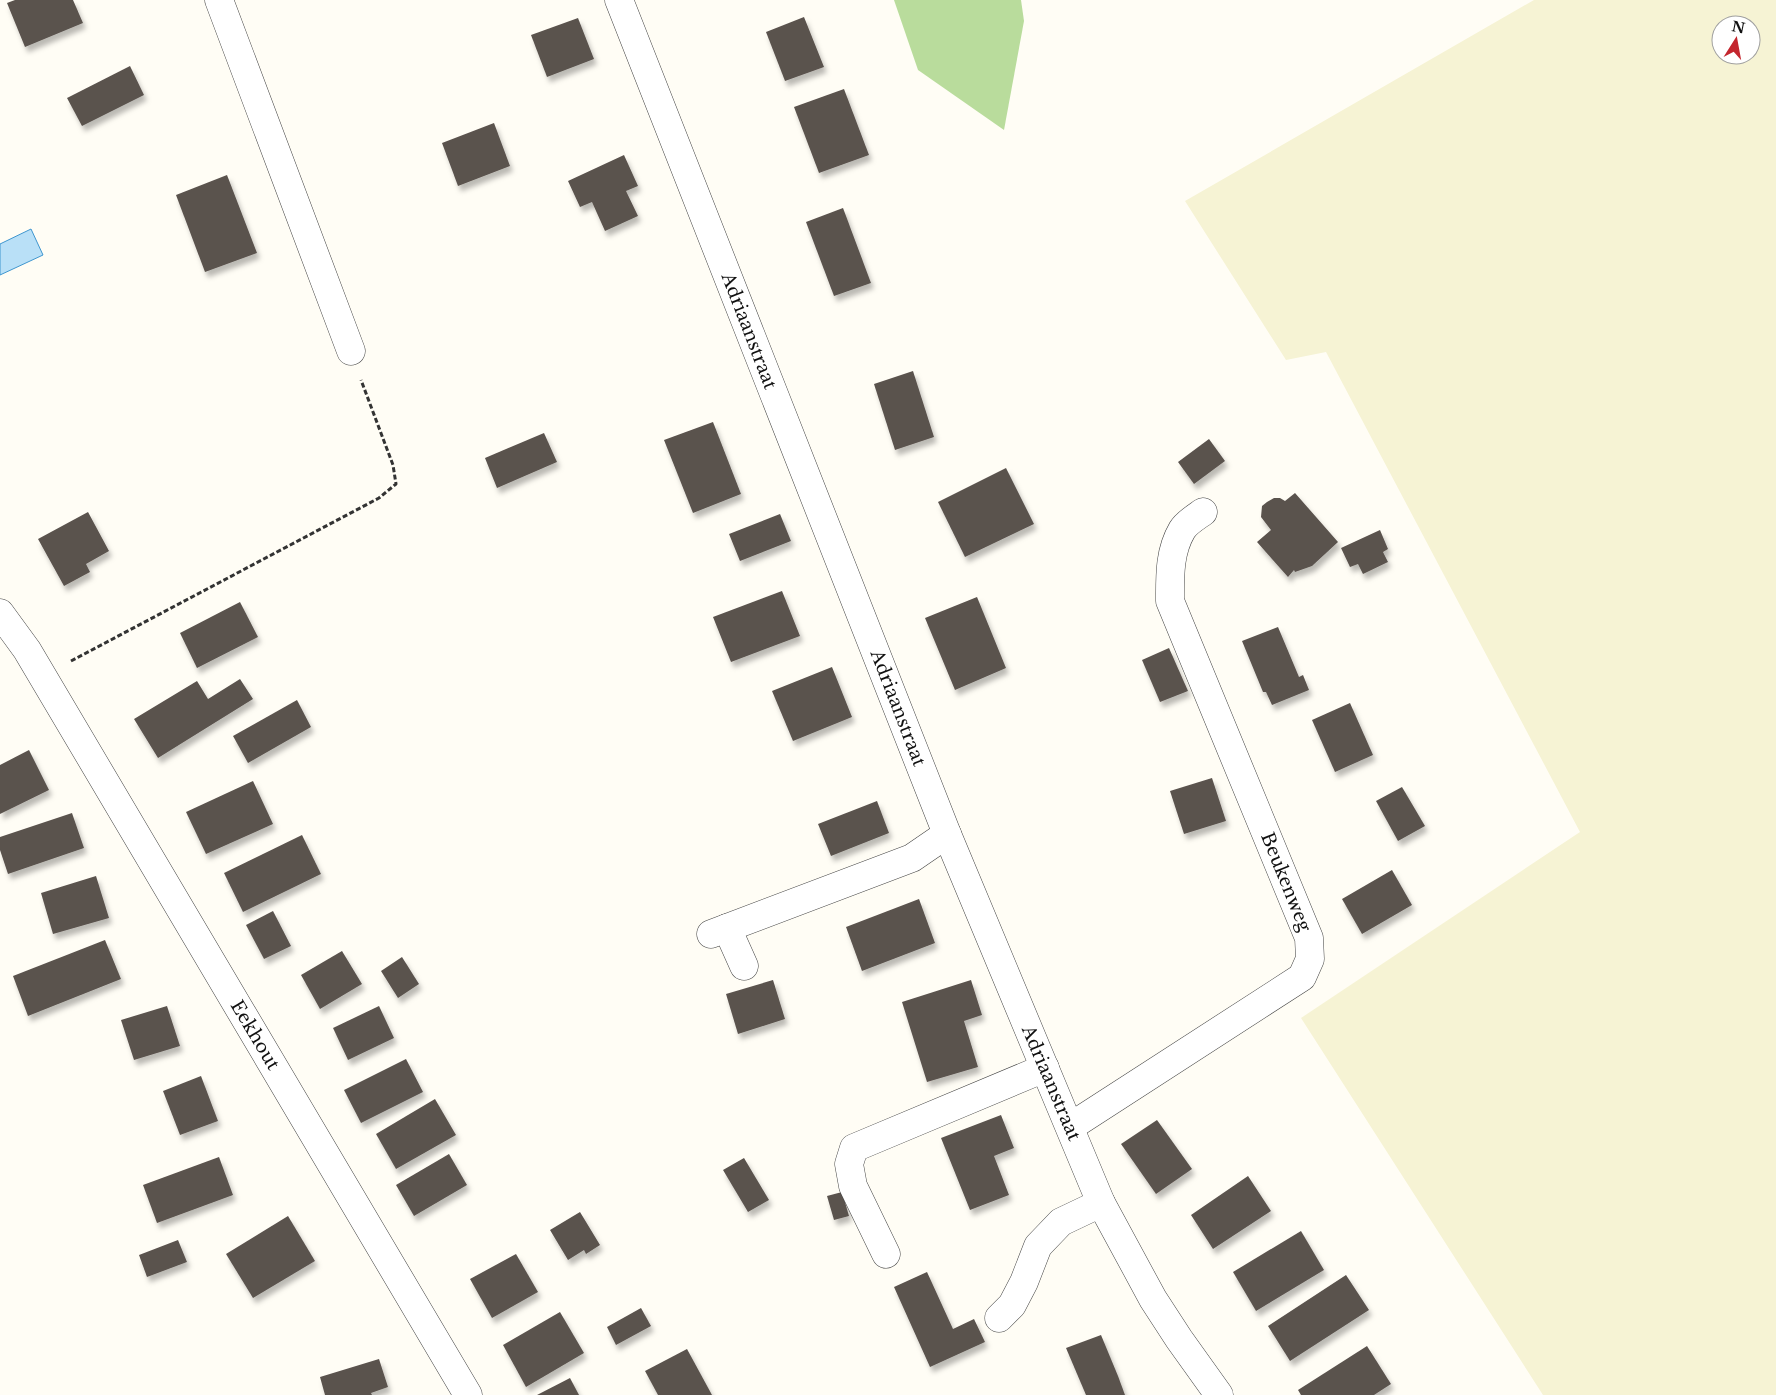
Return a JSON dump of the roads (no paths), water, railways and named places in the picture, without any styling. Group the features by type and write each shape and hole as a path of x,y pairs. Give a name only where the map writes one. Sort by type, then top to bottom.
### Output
{"street":[{"path":"219,0 350,351"},
{"name":"Adriaanstraat","path":"619,0 947,834 1101,1202 1153,1299 1219,1395"},
{"name":"Beukenweg","path":"1070,1127 1302,977 1310,959 1309,938 1170,601 1171,558 1182,529 1203,512"},
{"name":"Eekhout","path":"0,613 27,650 468,1395"},
{"path":"744,966 719,931 912,858 947,834"},
{"path":"886,1254 853,1186 849,1164 854,1148 1045,1068"},
{"path":"999,1318 1012,1305 1038,1246 1061,1222 1101,1202"}],"water":[{"path":"31,229 43,255 0,275 0,244"}]}
